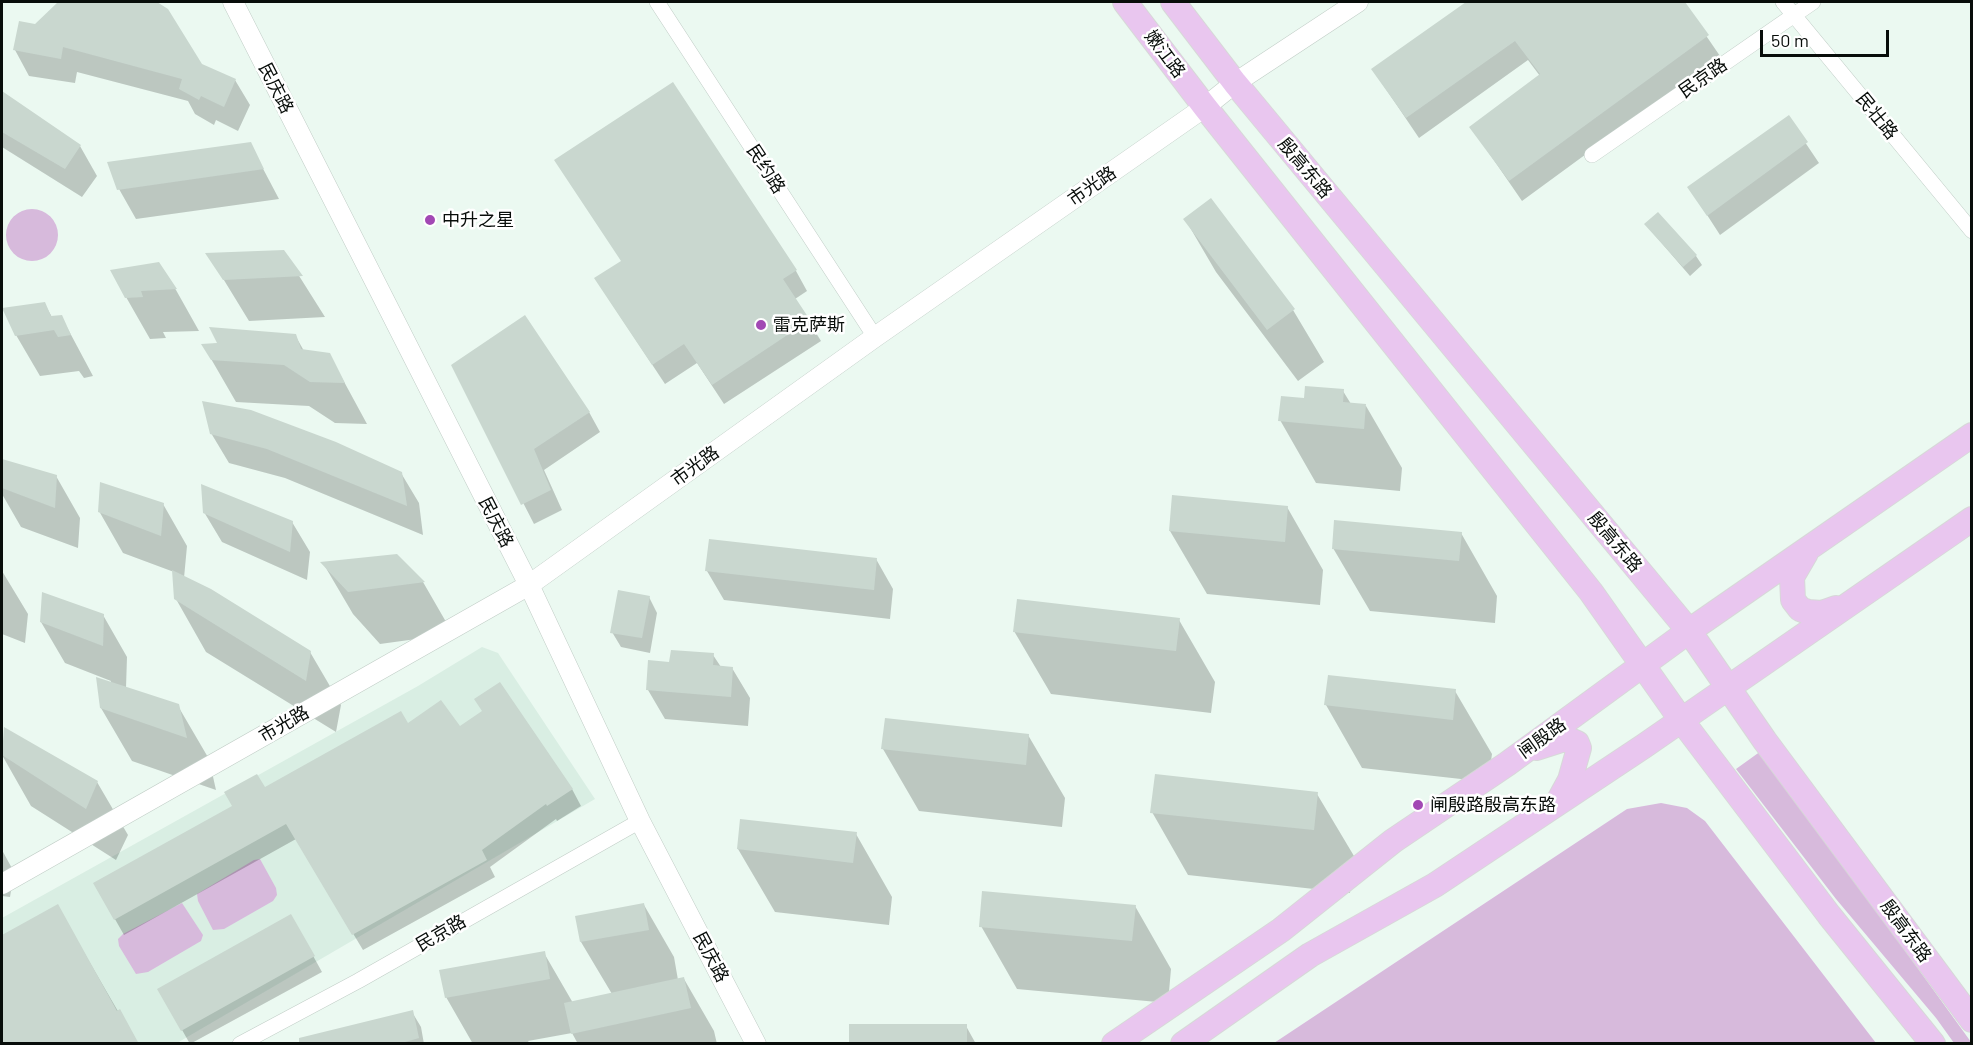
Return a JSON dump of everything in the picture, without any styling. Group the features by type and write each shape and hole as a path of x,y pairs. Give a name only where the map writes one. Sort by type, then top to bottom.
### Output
{"main road":[{"name":"嫩江路","path":"1125,2 1205,107"},
{"path":"1173,2 1235,83"},
{"name":"殷高东路","path":"1235,83 1689,631 1765,741 1971,1020"},
{"path":"1205,107 1592,592 1682,721 1829,915 1933,1044"},
{"name":"闸殷路","path":"1114,1044 1281,930 1393,842 1507,764 1689,631 1971,435"},
{"path":"1183,1044 1310,955 1435,885 1682,721 1848,602 1971,519"},
{"path":"1810,549 1792,577 1793,600 1800,609 1822,613 1848,602"},
{"path":"1507,764 1550,743 1570,740 1577,743 1580,748 1578,757 1570,780 1557,804"}],"street":[{"name":"民庆路","path":"232,2 529,585 640,821 756,1044"},
{"name":"民约路","path":"657,2 875,337"},
{"name":"市光路","path":"2,884 529,585 875,337 1205,107 1235,83 1358,2"},
{"name":"民壮路","path":"1783,2 1971,231"},
{"name":"民京路","path":"1592,155 1813,2"},
{"name":"民京路","path":"240,1044 358,981 640,821"}],"shaded area":[{"path":"27,209 37,209 51,216 58,235 51,254 37,261 27,261 17,257 10,250 6,240 6,230 10,220 17,213"},
{"path":"482,647 498,653 595,799 177,1043 2,1043 2,918 418,686"},
{"path":"1761,751 1971,1043 1954,1043 1936,1018 1836,899 1736,769"},
{"path":"1661,803 1687,808 1705,821 1876,1043 1274,1043 1627,809"},
{"path":"260,859 276,888 277,895 273,901 224,929 213,930 198,901 197,894 254,860"},
{"path":"182,903 203,935 201,941 148,972 136,974 119,946 118,939 123,934"}],"building":[{"path":"58,2 157,2 168,9 202,64 236,79 224,107 201,96 199,100 179,89 182,79 63,47 61,59 13,50 19,21 35,24"},
{"path":"1466,2 1685,2 1709,35 1509,181 1469,127 1540,74 1515,41 1406,118 1371,69"},
{"path":"673,82 797,270 783,279 810,320 712,385 684,344 652,365 594,278 621,261 554,160"},
{"path":"2,91 81,145 65,169 2,132"},
{"path":"1789,115 1808,142 1707,216 1687,187"},
{"path":"251,142 264,169 117,190 107,162"},
{"path":"1211,198 1295,309 1267,330 1183,219"},
{"path":"1658,212 1697,255 1683,267 1644,224"},
{"path":"284,250 303,276 223,280 205,253"},
{"path":"159,262 177,289 141,291 143,297 125,298 110,270"},
{"path":"45,302 51,316 62,315 71,335 58,337 54,330 15,336 2,308"},
{"path":"525,315 590,412 534,449 551,490 521,505 451,365"},
{"path":"209,327 296,334 301,349 330,353 345,383 310,382 284,365 211,360 201,344 217,343"},
{"path":"1305,386 1344,389 1343,402 1366,404 1364,429 1278,421 1281,396 1304,398"},
{"path":"202,401 251,410 336,442 402,472 407,506 267,449 210,434"},
{"path":"2,459 57,475 55,508 2,488"},
{"path":"100,482 164,503 161,536 98,512"},
{"path":"201,484 293,521 290,552 203,513"},
{"path":"1172,495 1288,506 1285,542 1169,531"},
{"path":"1334,520 1462,532 1459,561 1332,549"},
{"path":"709,539 877,558 874,590 705,571"},
{"path":"397,554 425,582 348,592 320,562"},
{"path":"172,570 211,589 311,651 306,681 174,599"},
{"path":"618,590 650,596 642,638 610,633"},
{"path":"42,592 104,614 103,646 40,622"},
{"path":"1017,599 1180,618 1176,651 1013,632"},
{"path":"671,650 714,653 713,665 733,667 731,697 646,690 648,660 669,662"},
{"path":"1328,675 1456,689 1453,720 1324,705"},
{"path":"96,677 179,704 187,738 100,708"},
{"path":"500,682 573,789 547,806 546,804 482,850 487,860 352,935 286,824 114,920 93,883 232,806 224,792 257,774 265,787 401,711 408,723 441,700 460,726 482,711 474,699"},
{"path":"885,718 1029,734 1026,765 881,749"},
{"path":"4,727 98,781 86,809 2,755"},
{"path":"1155,774 1318,792 1314,830 1150,813"},
{"path":"740,819 857,832 853,863 737,849"},
{"path":"982,891 1136,905 1132,941 979,927"},
{"path":"644,903 649,930 580,942 575,916"},
{"path":"58,904 117,1011 120,1009 139,1044 2,1044 2,935"},
{"path":"291,914 315,956 181,1031 157,989"},
{"path":"545,951 550,979 445,998 439,970"},
{"path":"684,977 691,1008 571,1034 564,1003"},
{"path":"413,1010 419,1038 398,1044 299,1044 299,1038"},
{"path":"849,1024 967,1024 967,1044 849,1044"}],"place":[{"name":"中升之星","path":"430,220"},
{"name":"雷克萨斯","path":"761,325"},
{"name":"闸殷路殷高东路","path":"1418,805"}]}
